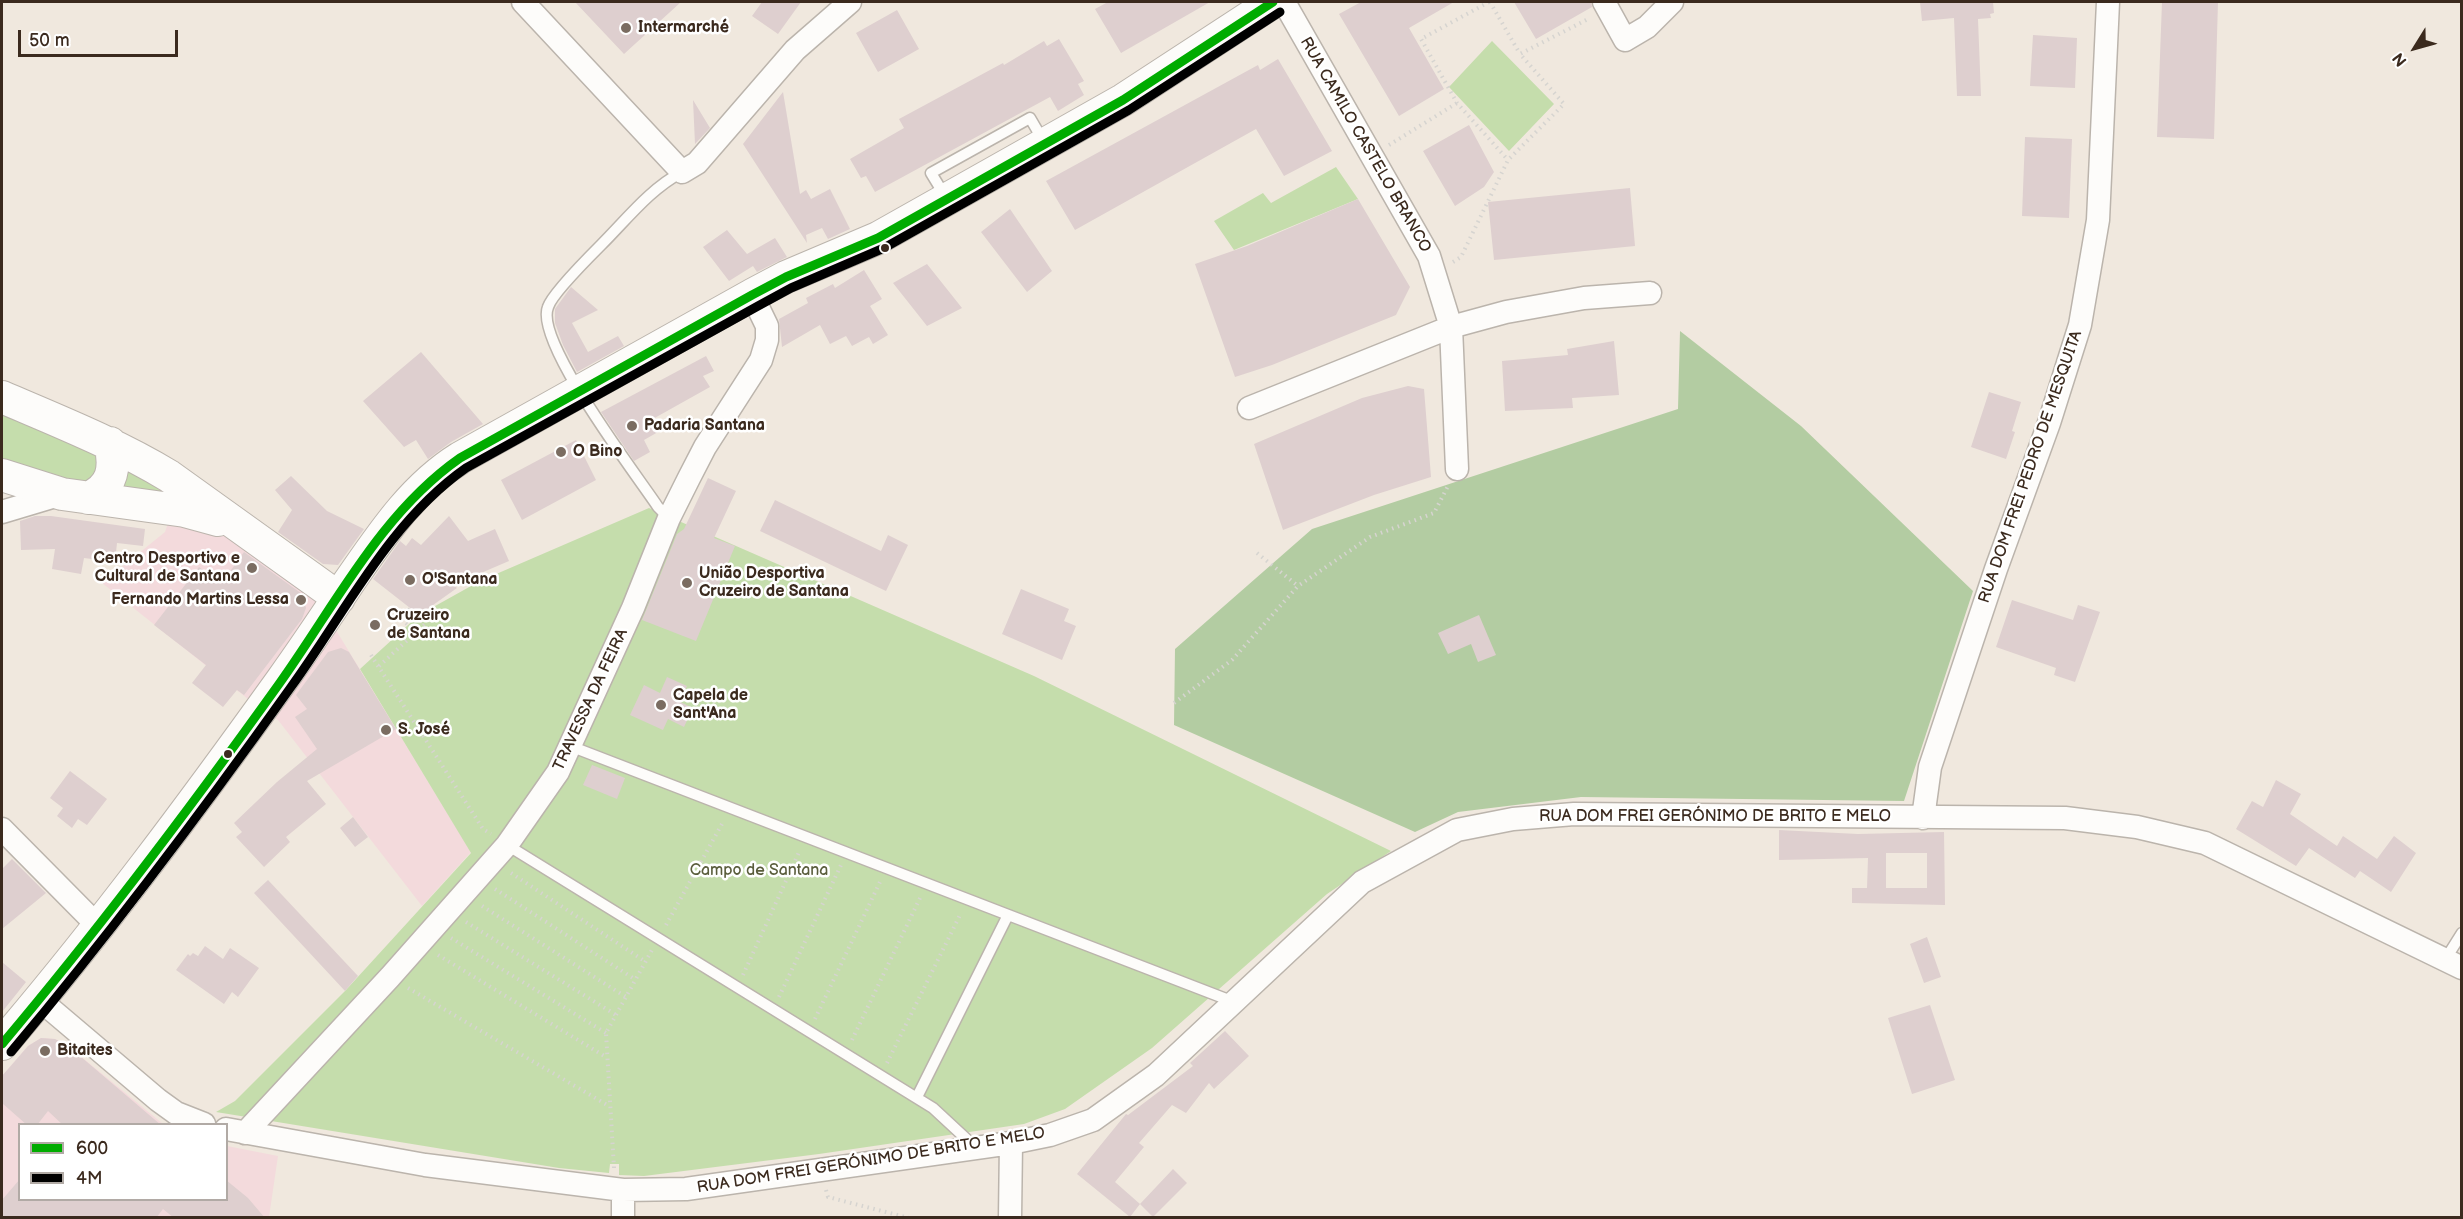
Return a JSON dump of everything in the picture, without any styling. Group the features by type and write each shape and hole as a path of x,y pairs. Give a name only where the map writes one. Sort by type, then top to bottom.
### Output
{"main road":[{"path":"2,1044 98,925 273,691 384,532 428,480 460,458 752,295 786,277 878,237 1123,100 1273,2"},
{"path":"2,397 110,444 169,476 339,598"},
{"path":"75,496 102,490 113,474 114,461 110,444"},
{"path":"2,475 75,496 184,511 219,520 254,537"}],"street":[{"path":"523,2 682,172 697,163 795,50 850,2"},
{"name":"RUA CAMILO CASTELO BRANCO","path":"1284,2 1429,256 1451,327 1457,469"},
{"path":"1606,5 1625,40 1647,27 1672,2"},
{"name":"RUA DOM FREI PEDRO DE MESQUITA","path":"1923,818 1930,767 1996,569 2049,423 2080,325 2098,220 2108,2"},
{"path":"1249,408 1451,327 1506,312 1584,298 1650,293"},
{"name":"TRAVESSA DA FEIRA","path":"236,1131 390,977 463,894 558,772 633,608 669,518 705,447 761,360 767,327 752,295"},
{"path":"2,475 6,497 2,504"},
{"path":"2,512 75,496"},
{"name":"RUA DOM FREI GERÓNIMO DE BRITO E MELO","path":"236,1131 425,1165 623,1190 687,1189 1011,1143 1050,1135 1094,1120 1156,1074 1362,882 1457,830 1513,819 1574,814 2065,818 2137,827 2205,843 2453,964"},
{"path":"2,829 41,871 98,925"},
{"path":"40,999 158,1100 176,1113 199,1123"},
{"path":"1010,1218 1011,1143"},
{"path":"623,1190 623,1218"}],"lane":[{"path":"669,518 658,507 579,393 556,348 546,316 548,306 584,262 661,183 682,172"},
{"path":"570,746 1234,1002"},
{"path":"463,894 659,937 917,1097 933,1108 975,1147"},
{"path":"917,1097 1008,915"},
{"path":"2453,964 2462,933"}],"path":[{"path":"1435,274 1461,256 1508,160 1564,104 1520,54 1489,2 1421,39 1457,103 1508,160"},
{"path":"1520,54 1606,5"},
{"path":"1371,156 1457,103"},
{"path":"1174,703 1232,660 1298,586 1370,537 1434,513 1457,469"},
{"path":"1257,553 1298,586"},
{"path":"379,666 425,624 406,608"},
{"path":"406,623 416,632"},
{"path":"371,655 483,829 463,894"},
{"path":"614,1164 606,1033 731,807"},
{"path":"738,986 805,838"},
{"path":"774,1008 846,853"},
{"path":"810,1031 886,868"},
{"path":"845,1053 927,884"},
{"path":"463,894 646,962"},
{"path":"463,894 636,980"},
{"path":"463,894 626,997"},
{"path":"463,894 616,1015"},
{"path":"463,894 606,1033"},
{"path":"463,894 607,1057"},
{"path":"881,1075 968,899"},
{"path":"390,977 609,1106"},
{"path":"820,1169 828,1197 909,1218"}],"shaded area":[{"path":"172,512 208,519 337,598 258,707 102,583 165,532"},
{"path":"328,617 471,852 422,906 278,720 262,710"},
{"path":"41,1038 55,1039 67,1045 162,1123 18,1123 18,1201 228,1201 228,1146 278,1156 269,1217 2,1218 2,1076 28,1046"}],"green space":[{"path":"1492,41 1554,104 1509,151 1449,87"},
{"path":"1336,167 1358,199 1234,250 1214,221 1263,193 1271,203"},
{"path":"1680,331 1801,426 1973,591 1904,801 1581,797 1458,812 1415,832 1174,725 1175,649 1312,529 1678,409"},
{"path":"2,410 88,446 103,459 89,485 2,462"},
{"path":"125,464 162,486 160,492 116,490"},
{"name":"Campo de Santana","path":"649,508 1034,676 1391,851 1327,894 1152,1048 1065,1109 1024,1124 819,1154 644,1176 619,1175 619,1164 610,1164 609,1173 559,1168 216,1112 235,1101 345,991 471,853 360,669 419,615 480,581"}],"building":[{"name":"Intermarché","path":"575,2 681,2 624,54"},
{"path":"762,2 801,2 778,34 752,16"},
{"path":"1108,2 1210,2 1121,53 1095,9"},
{"path":"1361,2 1454,2 1409,28 1444,89 1399,116 1339,14"},
{"path":"1514,2 1591,2 1592,7 1536,39"},
{"path":"1920,2 1993,2 1994,13 1990,14 1991,18 1978,19 1981,96 1957,96 1954,18 1922,21"},
{"path":"2162,2 2218,2 2214,139 2157,137"},
{"path":"897,10 919,49 878,72 856,33"},
{"path":"2033,35 2077,38 2075,88 2030,86"},
{"path":"1059,39 1084,81 1078,84 1084,95 1058,111 1050,97 875,192 866,176 861,178 850,159 904,128 899,119 1003,63 1004,65 1044,41 1047,46"},
{"path":"1278,59 1332,151 1284,176 1256,129 1075,230 1046,181 1258,65 1260,70"},
{"path":"783,92 800,194 806,190 811,199 830,189 850,229 828,239 822,228 806,235 807,243 743,144"},
{"path":"693,100 710,128 695,144"},
{"path":"1469,125 1494,172 1484,187 1455,206 1423,151"},
{"path":"2025,137 2072,139 2069,218 2022,216"},
{"path":"1630,188 1635,246 1494,260 1488,202"},
{"path":"1358,199 1410,287 1396,315 1272,365 1235,377 1195,264 1247,246"},
{"path":"1010,209 1052,271 1027,292 981,232"},
{"path":"727,230 747,254 775,238 787,257 757,272 753,266 729,281 703,247"},
{"path":"927,264 962,308 927,326 893,283"},
{"path":"864,270 882,299 870,306 888,335 873,344 869,337 852,346 846,336 830,344 820,325 782,347 779,319 808,303 806,298 833,284 835,288"},
{"path":"571,287 598,310 572,323 588,352 618,336 624,346 577,372 555,323 555,309"},
{"path":"1614,341 1619,395 1572,398 1573,408 1505,411 1502,361 1568,355 1567,349"},
{"path":"421,352 483,424 451,442 428,459 416,440 404,447 363,401"},
{"name":"Padaria Santana","path":"706,356 714,371 703,376 710,387 651,420 658,432 644,440 650,452 634,461 601,412"},
{"path":"1408,386 1424,389 1431,477 1374,495 1283,530 1254,444 1362,398"},
{"path":"1989,392 2021,402 2012,431 2015,432 2006,459 1971,447"},
{"path":"576,440 596,480 522,520 501,480"},
{"path":"291,476 327,511 364,529 338,565 323,564 278,532 292,510 275,490"},
{"name":"União Desportiva Cruzeiro de Santana","path":"708,478 736,491 714,538 735,546 696,641 642,620 677,534 684,529"},
{"path":"775,500 881,551 888,535 908,545 886,591 760,531"},
{"path":"35,516 51,516 145,529 143,546 117,543 115,562 84,558 81,574 52,569 55,549 21,550 20,521"},
{"path":"449,516 468,541 495,529 509,561 453,585 457,588 419,615 373,579 400,541 406,546 412,538 421,545"},
{"path":"244,552 302,594 306,608 302,619 244,695 237,690 223,707 192,683 206,665 154,625 199,567 221,584"},
{"path":"1021,589 1069,609 1064,621 1076,626 1062,660 1002,634"},
{"path":"2012,600 2073,620 2078,605 2100,612 2075,682 2054,675 2056,668 1996,647"},
{"path":"1479,615 1496,655 1478,662 1471,644 1448,654 1438,633"},
{"path":"341,648 349,652 396,729 307,781 326,804 286,837 290,842 264,867 236,837 242,832 234,823 277,782 317,749 295,717 307,709 296,695 328,652"},
{"name":"Capela de Sant'Ana","path":"667,677 687,686 680,702 693,708 684,727 668,719 663,730 630,715 644,685 660,693"},
{"path":"592,765 625,778 617,799 583,785"},
{"path":"70,771 107,799 87,825 78,819 72,828 57,816 63,808 50,798"},
{"path":"2276,780 2301,794 2290,814 2337,846 2343,836 2377,859 2394,836 2416,853 2391,892 2360,871 2355,878 2309,848 2296,866 2236,829 2252,801 2263,807"},
{"path":"353,817 368,837 355,847 340,828"},
{"path":"1779,830 1858,834 1944,832 1945,905 1852,903 1852,888 1867,888 1868,858 1779,860","holes":["1886,853 1927,853 1927,888 1886,888"]},
{"path":"12,859 46,893 2,929 2,869"},
{"path":"268,880 358,976 345,991 254,893"},
{"path":"1927,937 1941,977 1924,983 1910,944"},
{"path":"205,946 223,959 230,948 259,968 238,997 232,992 224,1004 176,970 188,954 190,956 193,953 198,956"},
{"path":"2,962 26,982 2,1012"},
{"path":"1930,1005 1955,1080 1912,1094 1888,1018"},
{"path":"1225,1031 1249,1056 1214,1089 1209,1083 1186,1113 1172,1105 1139,1143 1144,1147 1115,1182 1140,1204 1130,1217 1077,1174 1126,1114 1128,1115 1193,1066 1190,1063"},
{"path":"41,1038 55,1039 67,1045 159,1123 61,1123 48,1111 39,1123 25,1123 2,1103 2,1076 28,1046"},
{"path":"1173,1169 1187,1183 1153,1217 1140,1204"},
{"path":"18,1181 18,1201 228,1201 228,1182 248,1198 265,1218 174,1218 163,1209 156,1218 2,1218 2,1200"}],"transit line":[{"name":"600","path":"2,1044 110,912 179,821 279,684 382,534 406,506 460,458 786,277 878,238 1123,100 1273,2"},
{"name":"4M","path":"11,1052 120,918 224,780 391,542 439,490 466,468 758,306 791,288 884,248 1129,110 1280,12"}],"place":[{"name":"Intermarché","path":"626,28"},
{"name":"Padaria Santana","path":"632,426"},
{"name":"O Bino","path":"561,452"},
{"name":"Centro Desportivo e Cultural de Santana","path":"252,568"},
{"name":"O'Santana","path":"410,580"},
{"name":"União Desportiva Cruzeiro de Santana","path":"687,583"},
{"name":"Fernando Martins Lessa","path":"301,600"},
{"name":"Cruzeiro de Santana","path":"375,625"},
{"name":"Capela de Sant'Ana","path":"661,705"},
{"name":"S. José","path":"386,730"},
{"name":"Bitaites","path":"45,1051"}]}
